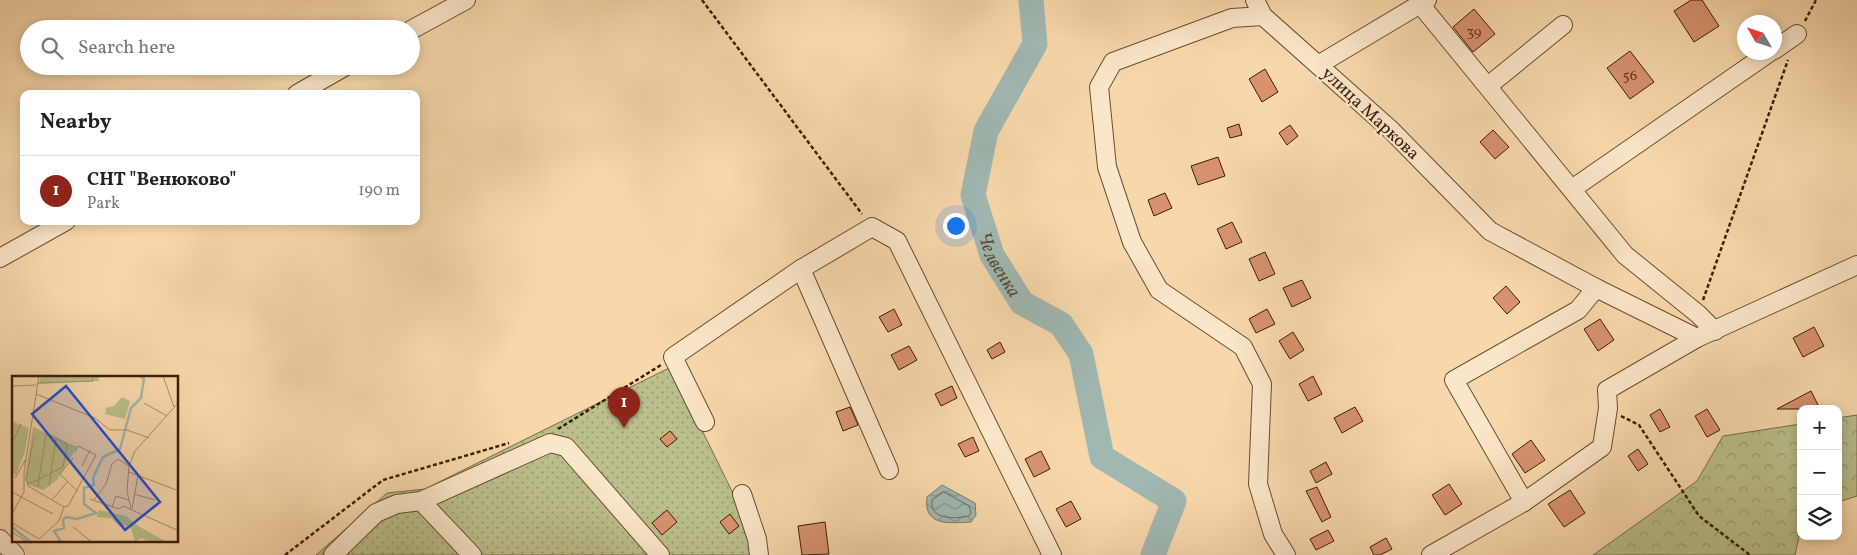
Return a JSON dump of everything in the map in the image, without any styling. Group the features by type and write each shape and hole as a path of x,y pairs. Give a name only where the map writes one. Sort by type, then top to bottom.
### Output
{"street":[{"path":"420,25 466,0"},
{"path":"1255,0 1263,16 1318,65"},
{"path":"1424,2 1488,86 1625,255 1698,314 1715,331"},
{"name":"улица Маркова","path":"1424,2 1318,65 1391,130 1490,231 1596,288 1697,338"},
{"path":"1263,16 1232,18 1113,62 1099,87 1107,167 1132,242 1159,290 1243,347 1262,384 1258,484 1273,534 1286,555"},
{"path":"1488,86 1563,25"},
{"path":"1782,45 1798,34"},
{"path":"1572,189 1758,60"},
{"path":"304,90 330,75"},
{"path":"0,258 59,225"},
{"path":"705,422 673,357 801,269 872,228 897,241 1052,555"},
{"path":"1431,555 1524,502 1602,446 1608,408 1607,390 1697,338 1857,265"},
{"path":"801,269 889,470"},
{"path":"1524,502 1454,380 1578,310 1596,288"},
{"path":"333,555 376,513 397,504 421,501 550,442 566,447 660,555"},
{"path":"742,494 758,539 759,555"},
{"path":"421,501 472,555"},
{"path":"0,539 15,555"}],"path":[{"path":"702,0 872,228"},
{"path":"1698,314 1798,34 1816,0"},
{"path":"549,431 558,428 673,357"},
{"path":"1608,408 1639,425 1699,516 1750,555"},
{"path":"286,555 383,480 512,442"}],"green space":[{"path":"671,367 751,530 754,555 316,555 387,493 425,489"},
{"path":"1857,415 1857,496 1842,501 1842,450 1842,417"},
{"path":"1797,425 1798,540 1795,555 1593,555 1697,481 1723,436"}],"water":[{"path":"942,485 975,503 976,515 971,522 955,523 940,521 929,514 927,497"}],"building":[{"path":"1691,0 1702,0 1719,26 1694,42 1674,11"},
{"path":"1474,9 1495,34 1473,52 1453,27"},
{"path":"1630,51 1654,82 1630,99 1607,68"},
{"path":"1265,69 1278,92 1262,102 1249,79"},
{"path":"1239,124 1242,135 1230,138 1227,128"},
{"path":"1290,125 1298,136 1287,145 1279,133"},
{"path":"1493,130 1509,147 1495,159 1480,142"},
{"path":"1218,157 1225,176 1198,185 1191,166"},
{"path":"1165,193 1172,208 1154,216 1148,200"},
{"path":"1232,222 1242,242 1226,249 1217,229"},
{"path":"1265,252 1275,274 1259,281 1249,259"},
{"path":"1302,280 1311,298 1292,307 1283,288"},
{"path":"1506,286 1520,302 1507,314 1493,298"},
{"path":"894,309 902,325 888,332 879,317"},
{"path":"1267,309 1275,324 1256,333 1249,319"},
{"path":"1600,319 1614,340 1598,351 1584,329"},
{"path":"1814,327 1824,346 1803,357 1793,338"},
{"path":"1293,332 1304,350 1290,359 1279,341"},
{"path":"1000,342 1005,352 992,359 987,350"},
{"path":"909,346 917,360 899,370 891,355"},
{"path":"1313,376 1322,394 1308,401 1299,384"},
{"path":"952,386 957,398 941,406 935,394"},
{"path":"1811,391 1818,405 1797,405 1797,409 1777,409"},
{"path":"850,407 858,425 843,431 836,412"},
{"path":"1355,407 1363,421 1342,433 1334,418"},
{"path":"1660,409 1670,427 1660,432 1650,415"},
{"path":"1707,409 1720,430 1707,437 1695,416"},
{"path":"670,431 677,439 667,447 660,439"},
{"path":"973,437 979,451 965,457 958,444"},
{"path":"1531,440 1545,460 1525,473 1512,454"},
{"path":"1638,449 1648,464 1638,471 1628,456"},
{"path":"1041,451 1050,469 1034,477 1025,459"},
{"path":"1326,462 1332,474 1316,483 1310,471"},
{"path":"1449,484 1462,504 1445,515 1432,495"},
{"path":"1317,487 1331,517 1322,522 1306,491"},
{"path":"1570,490 1585,513 1564,527 1548,504"},
{"path":"1071,501 1081,519 1066,527 1056,509"},
{"path":"667,510 677,522 662,535 652,523"},
{"path":"730,514 739,526 729,534 720,522"},
{"path":"825,522 829,554 802,555 798,526"},
{"path":"1328,530 1334,541 1316,550 1310,539"},
{"path":"1386,538 1392,549 1380,555 1374,555 1370,547"}],"waterway":[{"name":"Челвенка","path":"1031,0 1035,44 986,131 973,195 992,255 1022,303 1061,324 1081,354 1102,457 1174,501 1153,555"}],"place":[{"name":"СНТ \"Венюково\"","path":"624,428"}]}
